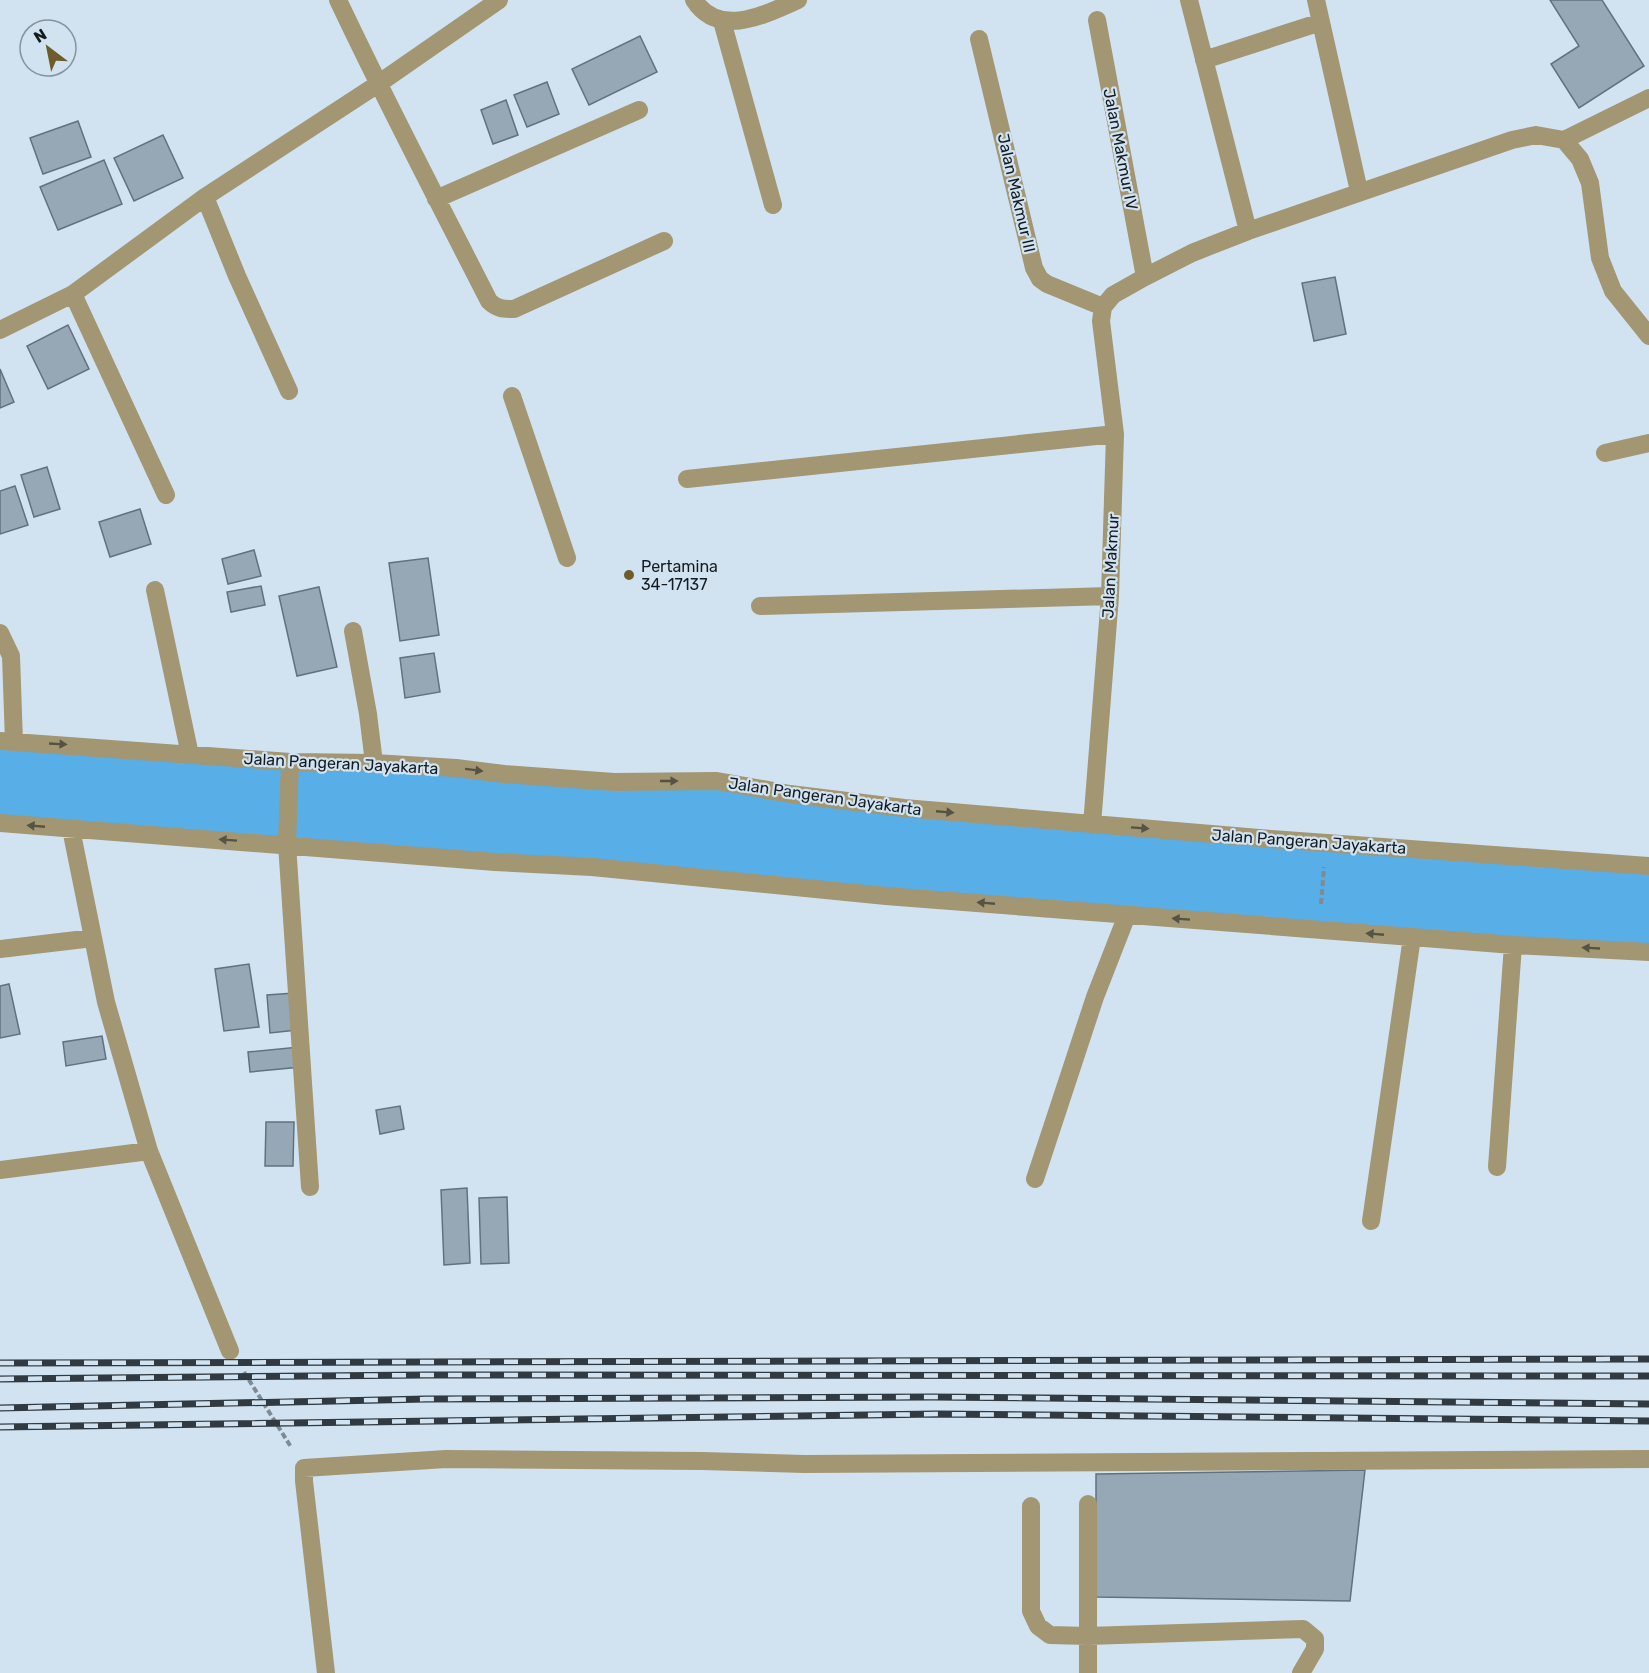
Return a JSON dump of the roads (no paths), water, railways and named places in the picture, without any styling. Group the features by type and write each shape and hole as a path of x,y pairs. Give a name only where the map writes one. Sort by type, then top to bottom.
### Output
{"street":[{"path":"338,0 436,199 489,301 495,307 514,309 664,241"},
{"path":"0,330 73,294 206,197 378,84 499,0"},
{"path":"694,0 707,13 722,21 745,21 798,0"},
{"path":"1189,0 1248,231"},
{"path":"1316,0 1359,191"},
{"name":"Jalan Makmur IV","path":"1097,20 1144,277"},
{"path":"722,21 773,206"},
{"path":"1204,60 1321,22"},
{"name":"Jalan Makmur III","path":"980,39 1034,268 1040,279 1047,284 1103,307"},
{"path":"1103,307 1113,295 1144,277 1192,253 1248,231 1512,140 1536,135 1564,140 1649,98"},
{"path":"436,199 639,110"},
{"path":"1564,140 1580,159 1590,183 1600,258 1613,291 1645,326"},
{"path":"206,197 237,276 289,392"},
{"path":"73,294 166,495"},
{"name":"Jalan Makmur","path":"1092,825 1110,596 1115,434 1101,321 1103,307"},
{"path":"512,396 567,558"},
{"path":"687,479 1115,434"},
{"path":"1605,453 1649,444"},
{"path":"155,590 190,755"},
{"path":"760,606 1110,596"},
{"path":"353,631 374,763"},
{"path":"0,633 11,656 7,741"},
{"name":"Jalan Pangeran Jayakarta","path":"7,741 190,755 290,768 374,763 614,782 717,781 850,803 1092,825 1649,866"},
{"path":"290,768 287,844 310,1187"},
{"path":"0,824 287,844 495,862 592,867 817,890 1513,945 1649,952"},
{"path":"72,829 106,1002 149,1151 230,1351"},
{"path":"1035,1179 1095,997 1127,915"},
{"path":"1371,1221 1412,937"},
{"path":"0,949 93,938"},
{"path":"1497,1167 1513,945"},
{"path":"0,1170 149,1151"},
{"path":"326,1673 304,1468 446,1459 815,1464 1649,1459"},
{"path":"1088,1504 1088,1673"},
{"path":"1031,1506 1031,1611 1038,1626 1050,1635 1088,1636 1304,1629 1314,1639 1314,1649 1301,1673"}],"water":[{"path":"0,741 790,794 1649,866 1649,952 0,823"}],"railway":[{"path":"0,1363 1649,1359"},
{"path":"0,1379 426,1375 1649,1376"},
{"path":"0,1408 426,1399 932,1397 1649,1404"},
{"path":"0,1427 937,1414 1649,1421"}],"place":[{"name":"Pertamina 34-17137","path":"629,575"}]}
